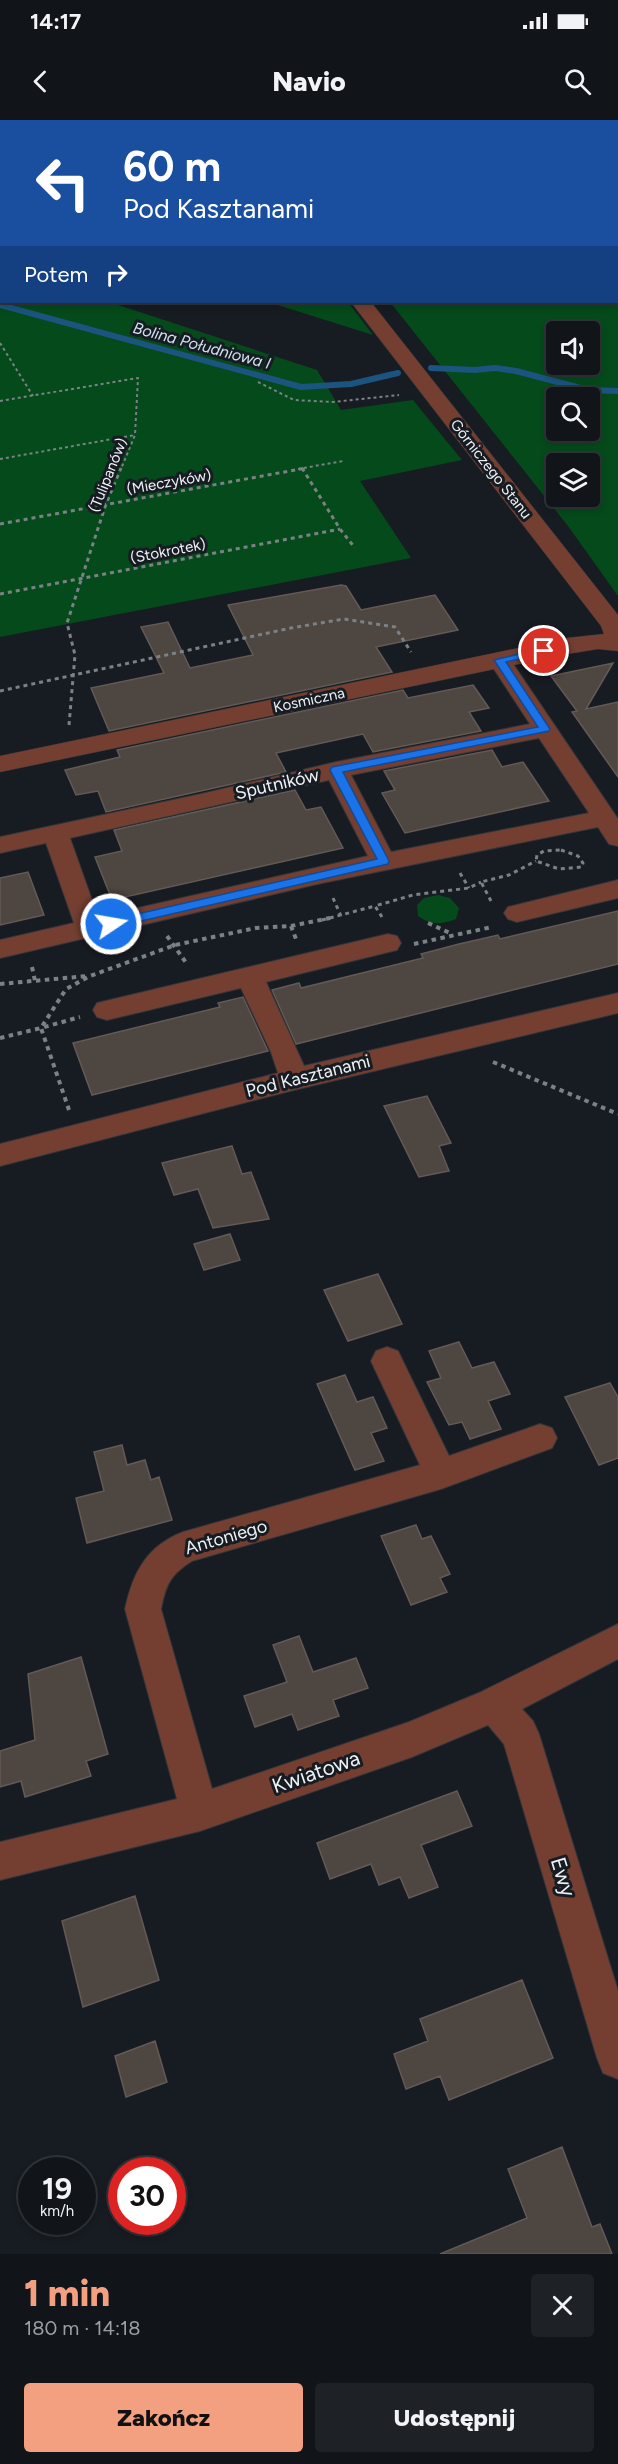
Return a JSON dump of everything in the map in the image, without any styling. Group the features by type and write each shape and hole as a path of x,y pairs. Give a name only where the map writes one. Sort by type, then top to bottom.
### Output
{"street":[{"name":"Górniczego Stanu","path":"362,303 613,625 618,640"},
{"name":"Kosmiczna","path":"0,764 499,660 598,641 618,640"},
{"path":"0,949 384,861 611,828 499,660"},
{"name":"Sputników","path":"0,845 336,770 545,729"},
{"path":"336,770 384,861"},
{"path":"56,833 89,929"},
{"path":"517,913 618,889"},
{"path":"107,1010 249,975 393,945"},
{"path":"249,975 285,1052 294,1079"},
{"name":"Pod Kasztanami","path":"0,1155 294,1079 618,1003"},
{"path":"387,1361 441,1474"},
{"name":"Antoniego","path":"200,1812 143,1609 148,1581 157,1566 183,1548 441,1474 540,1438"},
{"name":"Kwiatowa","path":"0,1861 200,1812 412,1739 494,1704 618,1641"},
{"name":"Ewy","path":"494,1704 520,1734 618,2058"}],"path":[{"path":"0,343 33,396"},
{"name":"(Tulipanów)","path":"0,401 138,378 135,435 106,504 67,623 75,655 68,726 60,751"},
{"path":"258,382 294,400 333,402 430,391"},
{"path":"0,459 135,435"},
{"name":"(Mieczyków)","path":"0,524 343,461"},
{"path":"302,468 340,530 355,548"},
{"name":"(Stokrotek)","path":"0,594 340,530"},
{"path":"0,691 291,628 344,619 395,627 427,675"},
{"path":"561,850 578,856 583,863 582,867 571,869 559,869 539,864 536,861 537,855 544,851 561,850"},
{"path":"41,1028 66,989 90,976 175,945 256,928 291,926 341,916 413,895 469,888 481,882"},
{"path":"431,892 438,895"},
{"path":"375,906 393,945 508,924 517,913"},
{"path":"428,923 452,934"},
{"path":"163,926 199,987"},
{"path":"291,926 297,940"},
{"path":"0,984 90,976"},
{"path":"0,1038 107,1010"},
{"path":"41,1028 70,1112"},
{"path":"487,1059 618,1114"}],"green space":[{"path":"0,303 112,303 317,370 341,410 413,400 462,460 360,481 411,558 0,637"},
{"path":"271,303 349,303 373,335"},
{"path":"391,303 618,303 618,596 553,507 600,507 600,453 546,453 546,498"},
{"path":"438,895 450,898 459,908 456,919 436,923 418,916 417,905 424,898"}],"building":[{"path":"346,586 361,610 435,595 458,630 376,647 392,672 109,731 91,688 164,673 141,627 168,622 190,668 253,655 228,605"},
{"path":"613,663 586,709 618,702 618,777 572,712 577,711 551,676"},
{"path":"473,685 489,708 469,712 481,731 373,752 363,734 276,753 286,772 106,812 98,791 76,795 65,770 120,757 117,750 403,690 408,698"},
{"path":"492,750 502,767 523,762 549,801 405,833 382,793 395,790 384,771"},
{"path":"295,790 306,810 321,807 343,848 112,900 95,857 122,851 114,830"},
{"path":"28,872 44,915 0,925 0,878"},
{"path":"618,911 618,964 296,1044 272,990 299,983 301,988 423,958 421,954 459,944 498,935 500,939"},
{"path":"243,997 268,1051 92,1095 73,1043 220,1007 218,1003"},
{"path":"427,1096 451,1143 439,1146 449,1171 419,1177 384,1106"},
{"path":"232,1146 242,1174 251,1172 269,1219 213,1228 198,1189 174,1195 162,1163"},
{"path":"230,1234 240,1260 204,1270 194,1244"},
{"path":"378,1274 402,1324 348,1341 324,1290"},
{"path":"459,1342 472,1368 494,1362 510,1394 488,1401 501,1429 470,1439 462,1422 449,1425 427,1382 441,1378 429,1351"},
{"path":"345,1375 357,1402 373,1397 387,1428 371,1433 384,1461 355,1470 317,1384"},
{"path":"610,1383 618,1397 618,1458 599,1465 565,1397"},
{"path":"122,1445 127,1465 145,1460 151,1480 159,1477 172,1520 87,1543 76,1498 104,1491 94,1452"},
{"path":"416,1525 422,1539 431,1536 450,1574 440,1578 447,1592 411,1605 381,1536"},
{"path":"299,1636 313,1672 356,1658 368,1688 333,1700 339,1716 298,1730 292,1714 255,1727 244,1696 287,1682 273,1645"},
{"path":"81,1657 108,1754 86,1761 91,1776 25,1797 21,1781 0,1787 0,1751 35,1740 28,1674"},
{"path":"457,1791 472,1826 421,1845 438,1887 409,1898 400,1877 379,1885 371,1864 330,1879 317,1843"},
{"path":"135,1896 159,1980 83,2007 62,1921"},
{"path":"522,1980 553,2058 449,2100 440,2076 406,2089 394,2054 428,2041 420,2019"},
{"path":"155,2041 167,2082 126,2097 115,2056"},
{"path":"562,2147 592,2227 600,2224 612,2254 440,2254 527,2218 508,2169"}],"waterway":[{"name":"Bolina Południowa I","path":"0,305 301,387 351,384 398,373"},
{"name":"Bolina Południowa I","path":"431,368 475,370 495,368 516,371 588,390 618,391"}],"route":[{"path":"111,924 384,861 336,770 545,729 499,660 544,651"}]}
